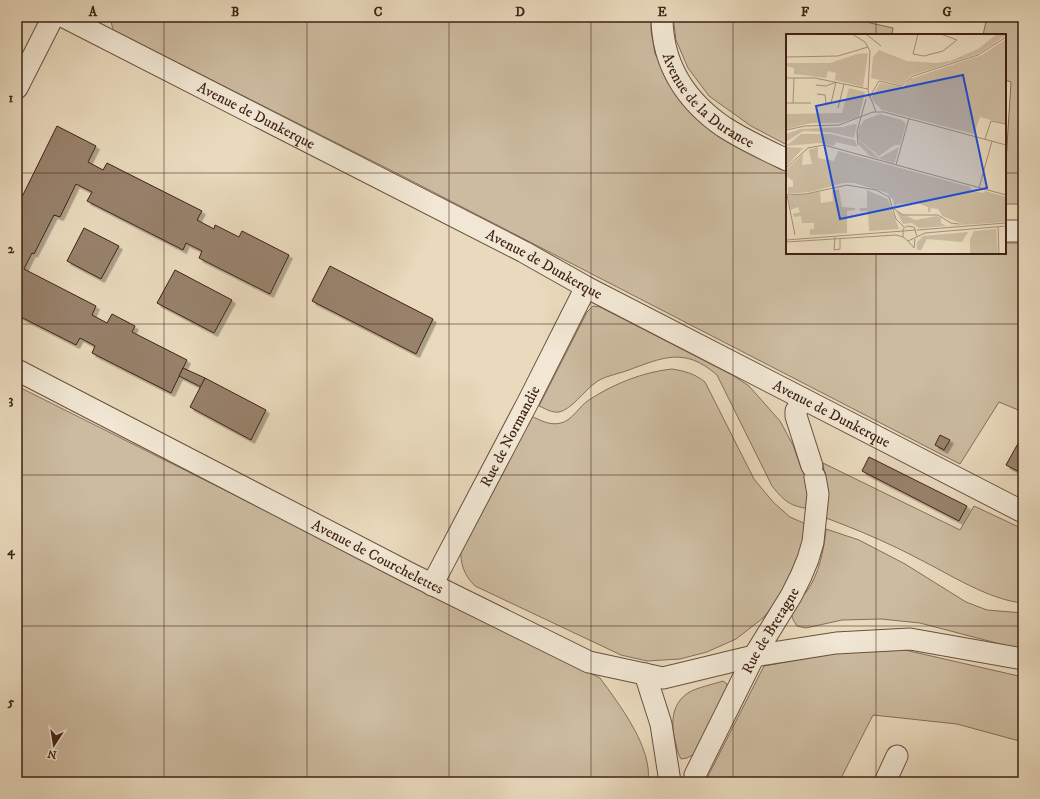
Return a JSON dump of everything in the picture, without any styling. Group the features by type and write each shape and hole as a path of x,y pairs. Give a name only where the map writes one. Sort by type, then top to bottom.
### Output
{"street":[{"path":"17,88 53,17"},
{"name":"Avenue de Dunkerque","path":"64,17 524,252 586,287 1023,512"},
{"name":"Avenue de la Durance","path":"662,17 662,34 668,57 676,77 690,97 706,113 725,128 786,159"},
{"path":"1006,231 1023,231"},
{"name":"Rue de Normandie","path":"432,585 586,287"},
{"name":"Avenue de Courchelettes","path":"17,370 432,585 589,662 663,678 754,656 836,643 910,639 1023,659"},
{"name":"Rue de Bretagne","path":"695,775 754,656 791,596 808,559 813,542 818,494 814,471 796,416 796,411 803,399"},
{"path":"645,674 661,724 670,782"},
{"path":"885,782 897,756"}],"shaded area":[{"path":"110,17 612,17 638,20 638,17 651,17 651,31 655,54 686,107 714,133 786,170 786,254 1006,254 1006,243 1023,243 1023,412 999,402 960,464 404,177 113,30"},
{"path":"673,17 844,17 893,28 892,34 786,34 786,144 751,126 709,96 688,68 676,40"},
{"path":"987,17 1023,17 1023,204 1006,204 1006,162 1011,82 1006,80 1006,34 983,34"},
{"path":"593,306 600,307 734,376 749,386 780,421 793,445 801,468 807,477 810,509 793,505 784,500 772,486 717,375 694,360 673,357 662,359 606,377 591,386 568,408 559,412 551,411 539,406 587,312"},
{"path":"672,369 690,373 705,382 754,479 773,502 790,517 808,525 806,536 782,595 763,618 736,639 707,652 680,659 647,661 621,655 475,586 465,573 461,559 461,548 531,416 549,423 561,423 569,419 585,403 598,394 618,384 639,376"},
{"path":"17,386 600,678 625,713 640,741 648,769 648,782 17,782"},
{"path":"823,463 960,530 974,506 1023,529 1023,603 1010,601 983,592 896,548 862,532 826,518 826,490"},
{"path":"826,529 859,540 905,564 966,602 987,610 1023,613 1023,650 920,623 881,619 842,620 806,628 797,626 792,618 792,612 794,606 807,591 815,577 824,545"},
{"path":"860,648 905,650 1023,677 1023,742 957,724 873,715 839,782 705,782 764,666"},
{"path":"723,681 727,684 727,691 694,754 687,758 681,759 677,750 673,730 673,716 678,704 682,698 691,691"}],"building":[{"path":"57,126 96,146 88,162 103,170 107,163 202,211 197,220 214,229 215,225 239,237 242,231 289,255 270,294 199,258 202,251 186,243 183,250 87,201 92,192 76,184 60,217 54,215 34,254 32,253 24,269 96,306 92,315 107,323 112,314 135,326 132,332 187,360 171,393 92,353 95,346 80,338 76,345 17,315 17,207"},
{"path":"84,228 119,246 101,279 67,261"},
{"path":"330,266 433,319 416,354 312,301"},
{"path":"175,270 232,300 214,333 157,303"},
{"path":"183,368 205,378 201,387 179,376"},
{"path":"205,378 266,410 251,440 190,407"},
{"path":"940,435 950,440 944,450 935,445"},
{"path":"1020,440 1023,442 1023,474 1006,465"},
{"path":"869,457 967,506 959,521 862,471"}]}
